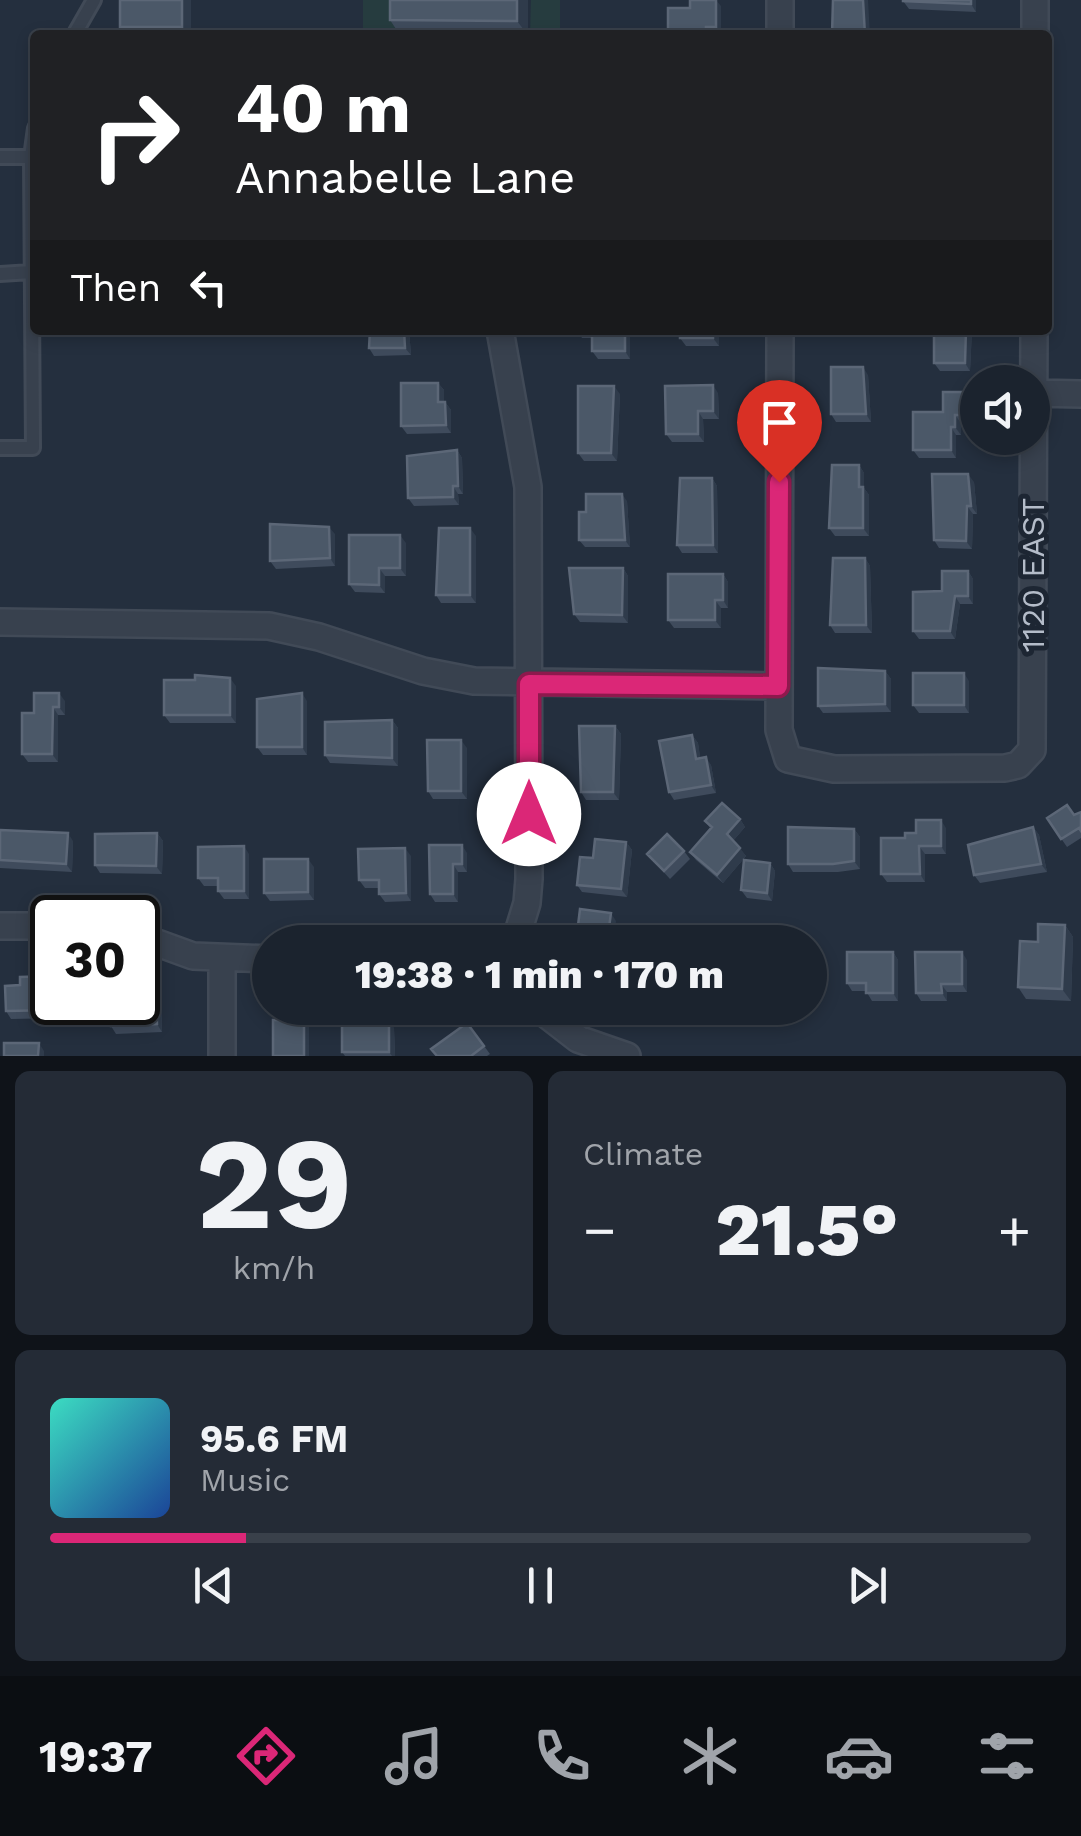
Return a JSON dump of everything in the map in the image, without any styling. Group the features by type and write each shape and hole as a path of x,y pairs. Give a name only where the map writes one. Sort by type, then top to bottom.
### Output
{"street":[{"path":"780,0 780,30"},
{"path":"1035,0 1035,30"},
{"path":"501,335 528,487 529,879 520,925"},
{"path":"0,622 269,626 423,671 529,684 778,686 780,335"},
{"name":"1120 EAST","path":"1034,335 1034,365"},
{"path":"1050,393 1081,394"},
{"name":"1120 EAST","path":"778,686 779,730 788,759 818,768 992,769 1027,759 1033,730 1034,455"},
{"path":"0,926 30,926"},
{"path":"160,944 193,956 252,959"},
{"path":"222,958 222,1056"},
{"path":"553,1025 573,1047 627,1056"}],"lane":[{"path":"77,30 94,0"},
{"path":"0,157 30,157"},
{"path":"0,274 30,272"},
{"path":"0,448 33,448 32,335"}],"green space":[{"path":"363,0 401,0 402,30 363,30"},
{"path":"531,0 560,0 560,30 530,30"}],"building":[{"path":"120,0 182,0 182,27 120,27"},
{"path":"390,0 517,0 517,21 390,20"},
{"path":"690,0 716,0 716,27 668,30 668,8 690,8"},
{"path":"833,0 863,0 865,30 832,30"},
{"path":"971,0 971,4 903,1"},
{"path":"370,335 404,335 405,348 369,348"},
{"path":"592,335 625,335 625,351 592,351"},
{"path":"680,335 713,335 713,338"},
{"path":"934,335 966,335 965,363 934,363"},
{"path":"831,367 863,367 866,414 831,414"},
{"path":"401,383 438,383 438,402 445,402 446,425 401,426"},
{"path":"713,385 713,411 698,411 698,434 666,434 665,386"},
{"path":"578,386 614,386 611,453 578,453"},
{"path":"943,392 960,392 960,415 955,415 955,427 951,427 951,450 913,450 913,412 943,412"},
{"path":"457,450 458,486 453,486 453,497 408,498 407,456"},
{"path":"832,465 859,465 863,528 829,528"},
{"path":"932,474 968,474 971,506 967,506 966,541 934,540"},
{"path":"680,478 712,478 713,545 677,545"},
{"path":"586,494 622,494 625,540 579,540 579,512 586,512"},
{"path":"270,524 329,527 330,558 270,561"},
{"path":"439,528 470,528 470,595 436,595"},
{"path":"349,535 400,535 400,568 379,568 379,585 349,584"},
{"path":"833,558 865,558 866,625 830,625"},
{"path":"569,568 623,568 622,615 574,614"},
{"path":"942,571 968,571 968,596 955,596 950,631 913,631 913,592 942,591"},
{"path":"668,574 723,574 723,600 715,600 715,620 668,620"},
{"path":"818,668 885,671 885,704 818,706"},
{"path":"913,673 964,673 964,705 913,705"},
{"path":"195,675 230,678 230,715 164,715 164,680 195,680"},
{"path":"34,693 59,693 59,707 53,707 52,754 22,754 22,713 34,713"},
{"path":"302,693 302,747 257,747 257,699"},
{"path":"392,720 392,758 325,755 325,722"},
{"path":"579,726 615,726 613,792 581,792"},
{"path":"692,735 696,759 706,757 711,785 669,792 659,741"},
{"path":"427,740 461,740 461,791 428,791"},
{"path":"722,803 740,819 727,834 740,848 717,875 690,852 712,827 705,821"},
{"path":"1067,805 1074,815 1081,812 1081,831 1079,828 1061,839 1047,818"},
{"path":"916,820 941,820 941,846 919,846 920,874 881,874 881,838 905,838 905,833 916,833"},
{"path":"788,827 854,829 854,861 788,864"},
{"path":"1033,827 1041,864 974,875 968,845"},
{"path":"0,830 68,833 66,864 0,860"},
{"path":"157,833 156,866 95,865 95,834"},
{"path":"667,834 684,851 664,871 647,854"},
{"path":"595,839 626,842 621,889 577,885 580,857 593,858"},
{"path":"429,845 462,845 462,864 453,864 453,894 430,894"},
{"path":"244,846 244,891 218,891 218,878 198,878 198,847"},
{"path":"405,848 406,893 379,894 379,880 359,880 358,849"},
{"path":"264,859 308,859 308,892 264,893"},
{"path":"744,860 770,863 767,893 741,890"},
{"path":"580,909 611,913 609,925 578,925"},
{"path":"1038,924 1065,925 1062,989 1018,987 1020,941 1038,942"},
{"path":"847,952 893,952 893,993 866,993 866,983 847,983"},
{"path":"915,952 962,952 962,984 941,984 942,993 916,993"},
{"path":"20,977 30,977 30,1011 6,1011 5,986 20,985"},
{"path":"273,1025 304,1025 304,1056 273,1056"},
{"path":"342,1025 389,1025 389,1052 342,1052"},
{"path":"464,1025 468,1025 484,1046 471,1056 437,1056 431,1049"},
{"path":"4,1043 39,1043 38,1056 4,1056"}],"route":[{"path":"529,814 529,684 778,686 779,482"}]}
